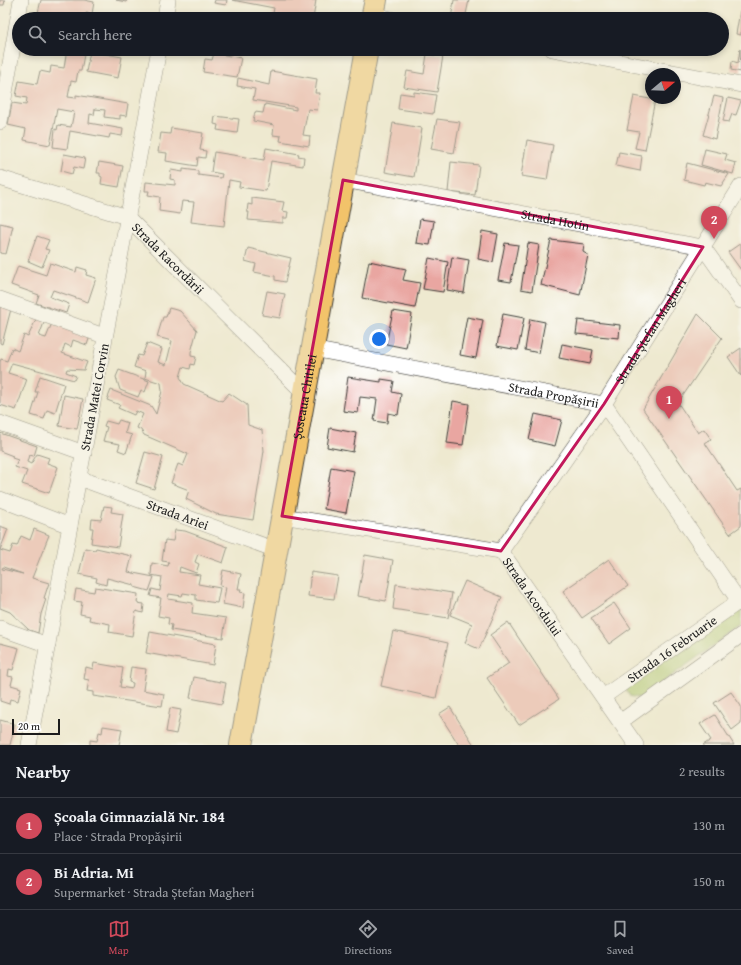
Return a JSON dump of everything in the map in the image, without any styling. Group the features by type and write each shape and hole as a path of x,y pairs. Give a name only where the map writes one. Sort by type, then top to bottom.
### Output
{"main road":[{"name":"Șoseaua Chitilei","path":"241,745 366,56"}],"street":[{"path":"19,12 21,0"},
{"path":"166,12 168,0"},
{"path":"0,122 12,52"},
{"name":"Strada Matei Corvin","path":"29,745 84,453 104,336 158,56"},
{"path":"590,56 741,84"},
{"name":"Strada Racordării","path":"0,178 127,217 304,393"},
{"name":"Strada Hotin","path":"343,180 703,247"},
{"name":"Strada Ștefan Magheri","path":"501,551 604,404 741,186"},
{"path":"703,247 741,301"},
{"path":"0,299 104,336"},
{"name":"Strada Propășirii","path":"312,349 604,404 740,602"},
{"path":"0,423 84,453"},
{"name":"Strada Ariei","path":"79,478 276,550"},
{"path":"0,499 70,526"},
{"name":"Strada Acordului","path":"282,516 501,551 636,745"},
{"name":"Strada 16 Februarie","path":"603,697 740,602"},
{"path":"0,628 48,644"},
{"path":"620,722 741,636"}],"highlighted area":[{"path":"343,180 703,247 604,404 501,551 282,516"}],"green space":[{"path":"741,604 741,626 642,697 638,698 630,696 626,690 626,686"}],"building":[{"path":"0,0 5,0 4,5 0,5"},
{"path":"41,0 84,0 94,2 92,12 38,12"},
{"path":"116,0 127,0 126,2"},
{"path":"215,0 227,0 226,5 214,3"},
{"path":"232,0 316,0 314,12 273,12 274,8"},
{"path":"454,0 469,0 466,12 452,12"},
{"path":"741,11 741,35 736,34"},
{"path":"740,49 741,72 731,70 732,61 738,63"},
{"path":"66,56 84,56 81,71 78,71 76,82 71,81 68,97 76,98 76,95 128,104 126,116 120,115 120,119 104,117 105,110 95,109 94,115 90,114 89,123 123,129 122,136 110,134 109,138 70,131 67,149 53,147 55,129 57,130 58,125 71,127 74,112 57,109 50,145 24,140 26,129 8,125 12,103 26,105 27,98 16,96 19,81 37,84 40,71 50,73 51,66 64,68"},
{"path":"89,56 122,57 118,78 86,72"},
{"path":"213,56 230,56 241,58 237,77 203,72 205,59 212,60"},
{"path":"427,56 443,56 437,92 404,87 407,71 424,74"},
{"path":"271,71 317,79 315,93 320,93 317,110 308,109 303,135 310,136 309,146 280,141 281,136 273,135 274,125 253,121 255,112 263,113 265,104 296,110 296,107 253,100 255,89 237,86 238,78 269,85"},
{"path":"414,92 436,95 433,114 398,109 400,93 414,95"},
{"path":"634,96 645,98 645,104 654,104 645,150 635,148 639,132 627,130"},
{"path":"714,96 723,98 715,139 703,135"},
{"path":"728,98 741,101 736,115 732,114 729,122 723,121"},
{"path":"215,116 239,119 237,133 217,130 218,125 214,124"},
{"path":"437,119 460,122 454,153 431,149"},
{"path":"393,123 422,128 414,177 385,172"},
{"path":"171,128 203,133 200,150 206,151 205,158 198,157 197,166 166,161 167,153 158,152 161,133 170,134"},
{"path":"527,140 553,145 547,180 521,176"},
{"path":"266,148 299,154 298,156 304,157 303,166 271,161 266,191 239,187 240,182 229,180 224,226 191,222 194,202 182,201 180,214 159,211 160,197 148,195 149,191 145,191 146,182 175,185 175,180 170,179 171,170 183,172 183,169 198,171 198,175 221,178 222,174 211,172 214,152 264,160"},
{"path":"705,149 727,154 725,160 736,163 733,174 701,165"},
{"path":"619,152 642,156 640,171 616,166"},
{"path":"64,154 85,158 83,169 74,167 72,174 61,171"},
{"path":"99,162 123,166 119,187 101,184 102,177 100,176 100,173 97,173"},
{"path":"451,162 479,165 475,195 448,192"},
{"path":"687,163 729,174 721,186 705,182 704,185 684,180"},
{"path":"252,198 284,202 282,211 288,212 287,218 283,218 283,223 248,220 248,204 252,205"},
{"path":"420,219 434,221 430,245 416,243"},
{"path":"0,223 13,226 6,254 0,253"},
{"path":"482,231 498,234 493,262 478,259"},
{"path":"37,236 49,240 45,249 49,250 42,267 28,261"},
{"path":"551,240 584,244 583,252 588,255 580,295 541,285"},
{"path":"505,243 518,245 511,282 498,280"},
{"path":"528,243 539,245 532,291 521,289"},
{"path":"741,243 741,270 728,252"},
{"path":"248,248 291,258 285,282 275,280 275,276 254,272 256,264 245,261"},
{"path":"452,257 469,260 464,293 447,290"},
{"path":"429,258 448,262 443,292 423,289"},
{"path":"369,261 406,269 403,280 420,283 415,308 362,298"},
{"path":"50,263 76,272 77,267 87,270 86,275 96,278 88,302 53,290 50,297 69,304 66,313 36,303 39,295 11,285 18,266 46,275"},
{"path":"267,291 285,294 280,318 262,315"},
{"path":"0,301 12,305 2,344 0,343"},
{"path":"169,308 180,311 197,330 191,352 191,356 196,357 194,365 191,364 190,369 183,367 180,377 184,384 222,401 229,393 247,405 248,425 262,430 264,451 253,520 216,514 186,499 189,490 171,483 178,464 183,466 188,454 144,435 141,430 137,428 143,414 136,411 134,415 118,408 120,405 107,400 111,390 151,406 156,414 162,391 161,383 145,378 146,371 134,367 138,355 142,356 147,343 162,349 158,362 166,365 172,341 157,337 163,317 166,317"},
{"path":"393,311 412,314 406,348 386,344"},
{"path":"503,314 524,318 518,350 497,346"},
{"path":"698,314 722,338 678,403 698,433 704,429 711,439 705,443 737,491 741,489 741,526 730,534 643,409"},
{"path":"37,317 45,320 39,336 46,338 52,323 90,336 87,345 73,340 71,347 65,344 62,353 87,362 84,370 67,369 66,372 76,376 74,380 12,363 8,373 27,379 16,410 0,405 1,359 7,361 12,348 18,351 24,335 28,337"},
{"path":"467,317 483,320 476,358 460,355"},
{"path":"530,319 545,322 539,353 525,350"},
{"path":"578,320 620,325 619,338 576,334"},
{"path":"562,344 593,350 590,364 559,358"},
{"path":"741,348 741,376 728,357"},
{"path":"119,370 149,381 145,392 141,390 138,397 120,390 116,377"},
{"path":"40,376 64,384 55,413 47,410 44,419 31,415 38,392 35,392"},
{"path":"348,377 381,382 381,379 394,381 392,392 401,394 398,415 388,413 387,423 374,421 377,399 360,397 358,413 343,411"},
{"path":"64,395 83,399 77,429 59,426"},
{"path":"453,401 469,404 463,445 447,443"},
{"path":"535,414 562,420 555,446 529,440"},
{"path":"119,420 128,423 125,433 132,435 126,453 118,450 120,444 103,441 107,427 104,426 106,421 117,424"},
{"path":"330,428 356,433 353,452 327,447"},
{"path":"0,433 37,446 34,456 29,455 27,462 31,464 37,454 49,458 47,463 58,467 49,493 22,484 27,471 15,467 18,460 12,458 13,456 0,451"},
{"path":"145,452 163,457 154,489 136,483"},
{"path":"331,467 354,471 346,513 324,509"},
{"path":"104,506 112,507 111,512 123,514 118,547 91,543 93,528 91,528 92,519 101,520"},
{"path":"0,526 8,529 0,550"},
{"path":"34,529 49,535 32,578 49,583 44,598 46,599 41,614 38,633 29,630 10,612 0,608 0,550 10,553 13,545 17,546 21,536 30,540","holes":["3,567 23,574 2,569"]},
{"path":"175,530 185,531 228,547 223,563 198,554 195,562 199,564 196,573 180,567 179,572 200,575 198,584 220,588 217,603 196,600 196,595 183,593 182,596 169,594 168,599 193,603 192,613 226,618 223,638 171,630 172,625 168,624 169,618 158,616 161,598 150,596 152,589 160,591 162,577 151,575 152,563 168,566 169,562 162,561 165,540 173,541"},
{"path":"85,548 95,550 96,548 132,556 128,572 154,577 149,591 134,587 134,585 107,578 106,585 96,582 97,578 79,574"},
{"path":"365,555 393,560 386,601 358,596"},
{"path":"609,559 628,586 582,618 563,591"},
{"path":"223,570 241,574 238,589 241,589 240,592 245,593 243,608 223,604 226,587 220,586"},
{"path":"311,572 338,576 334,599 308,596"},
{"path":"465,581 502,597 479,649 465,643 472,624 450,615"},
{"path":"396,584 452,593 448,618 393,609"},
{"path":"95,587 138,594 137,603 144,604 143,613 136,611 132,636 109,632 110,624 89,620 90,616 80,614 82,602 74,601 76,589 94,592"},
{"path":"614,603 631,628 609,644 591,618"},
{"path":"508,622 559,699 519,725 487,678 509,663 490,635"},
{"path":"393,631 448,643 436,698 381,686"},
{"path":"150,632 216,644 213,665 146,653"},
{"path":"0,643 19,648 13,670 9,669 8,676 13,677 11,685 21,688 18,701 10,699 9,704 0,701"},
{"path":"94,663 123,668 120,687 132,689 133,683 129,682 131,667 146,669 143,690 164,694 162,706 93,696 93,692 87,691 89,680 84,679 86,667 93,669"},
{"path":"194,677 226,683 222,704 190,698"},
{"path":"731,692 741,706 741,723 732,730 714,703"},
{"path":"450,707 474,745 459,745 439,714"},
{"path":"170,708 181,710 176,734 166,732"},
{"path":"715,715 734,745 703,745 711,740 700,724"},
{"path":"0,720 15,724 10,745 0,745"},
{"path":"103,726 122,729 119,745 90,745 90,740 97,741 99,732 102,733"}],"place":[{"name":"Bi Adria. Mi","path":"714,239"},
{"name":"Școala Gimnazială Nr. 184","path":"669,419"}]}
